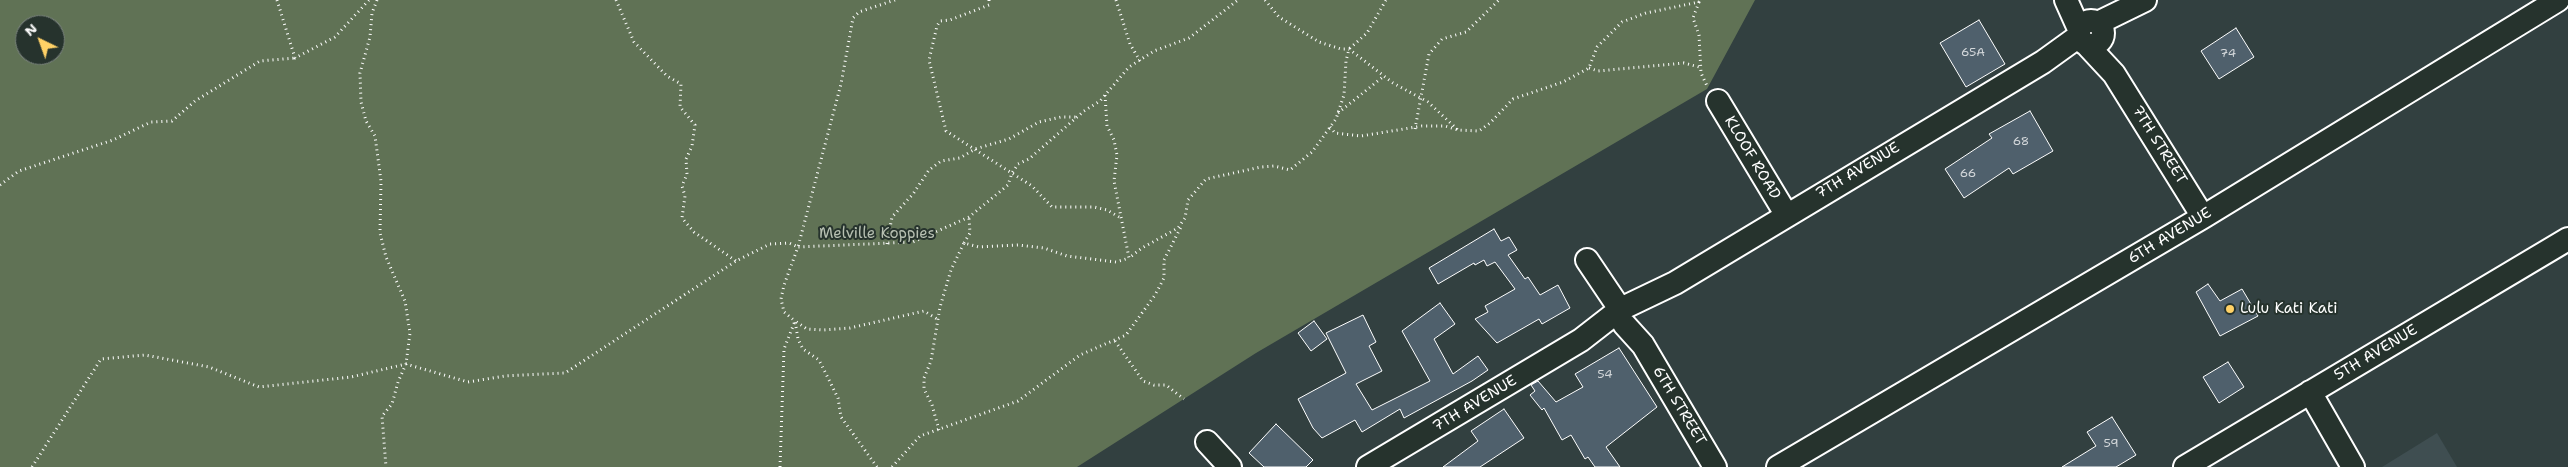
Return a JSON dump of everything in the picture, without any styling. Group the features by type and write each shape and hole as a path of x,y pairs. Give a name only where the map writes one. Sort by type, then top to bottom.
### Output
{"street":[{"name":"7TH STREET","path":"2066,0 2090,33 2203,217"},
{"name":"6TH AVENUE","path":"1778,467 2203,217 2558,0"},
{"name":"7TH AVENUE","path":"1368,467 1626,315 1786,214 2139,4"},
{"name":"KLOOF ROAD","path":"1718,101 1786,214"},
{"name":"5TH AVENUE","path":"2185,467 2568,239"},
{"name":"6TH STREET","path":"1587,260 1626,315 1715,467"},
{"path":"2310,392 2353,467"},
{"path":"1207,442 1230,467"}],"path":[{"path":"277,0 295,58"},
{"path":"0,185 19,171 113,140 151,122 172,120 195,101 260,60 295,58 335,37 369,0"},
{"path":"377,0 372,13 370,38 360,73 360,102 366,122 374,136 381,181 380,233 386,257 405,301 410,332 406,364 398,382 392,404 382,416 386,467"},
{"path":"616,0 634,42 667,76 681,84 680,107 695,124 692,146 686,159 687,174 682,186 685,196 682,218 694,232 736,261"},
{"path":"896,0 859,12 854,18 841,84 798,246 789,267 781,299 784,312 808,329 850,328 924,311 937,319"},
{"path":"989,0 989,5 981,9 940,21 929,60 946,131 1032,186 1052,207 1094,207 1107,210 1120,218"},
{"path":"1116,0 1130,44 1140,61"},
{"path":"32,467 101,359 145,356 209,367 259,387 342,379 406,364 468,382 505,376 565,372 736,261 770,244 789,243 798,246 887,244 912,242 927,237 969,217 1008,185 1012,173 1018,164 1030,159 1105,95 1129,67 1154,51 1189,38 1238,0"},
{"path":"1265,0 1279,17 1319,42 1341,49 1349,49 1384,76 1422,98 1458,130"},
{"path":"892,467 920,436 1018,401 1080,355 1126,335 1155,295 1164,278 1164,260 1185,218 1188,200 1206,179 1261,167 1274,166 1290,170 1312,152 1338,114 1344,95 1346,61 1349,49 1367,33 1386,0"},
{"path":"1414,129 1422,98 1429,54 1442,39 1466,32 1499,0"},
{"path":"1700,1 1693,18 1699,35 1701,73 1718,101"},
{"path":"1589,68 1596,47 1622,22 1646,13 1700,1"},
{"path":"1330,127 1335,133 1361,136 1414,129 1422,126 1445,126 1458,130 1479,131 1490,123 1513,99 1563,82 1589,68 1598,70 1684,63 1700,67"},
{"path":"1338,114 1384,76"},
{"path":"1105,95 1107,126 1114,140 1117,156 1114,181 1129,258"},
{"path":"887,244 892,217 913,194 929,170 941,162 960,158 975,149 1017,135 1039,122 1061,117 1076,118"},
{"path":"939,430 924,389 937,319 951,270 970,233 969,217"},
{"path":"964,243 979,247 1018,245 1044,248 1067,256 1116,262 1129,258 1142,248 1178,228 1185,218"},
{"path":"780,467 784,349 795,321"},
{"path":"795,321 802,349 820,360 838,398 841,417 877,467"},
{"path":"1115,341 1143,381 1154,385 1166,385 1184,399"}],"shaded area":[{"path":"2437,433 2457,467 2382,467"}],"green space":[{"name":"Melville Koppies","path":"0,0 1755,0 1707,89 1256,353 1077,467 0,467"}],"building":[{"path":"1979,20 2005,64 1966,87 1940,43"},
{"path":"2236,28 2254,57 2219,79 2201,51"},
{"path":"2030,111 2053,151 2013,174 2009,168 1964,198 1945,169 1992,138 1989,134"},
{"path":"1494,229 1501,241 1509,237 1517,250 1508,255 1525,279 1528,277 1540,295 1558,285 1570,308 1542,324 1539,319 1497,343 1475,319 1488,312 1485,306 1515,289 1495,262 1487,266 1484,260 1475,265 1474,263 1438,284 1429,268"},
{"name":"Lulu Kati Kati","path":"2208,284 2220,301 2242,289 2258,316 2220,336 2196,292"},
{"path":"1440,303 1455,324 1434,339 1453,374 1478,356 1488,370 1472,381 1404,418 1400,409 1362,432 1355,420 1322,438 1313,428 1298,399 1346,373 1326,333 1363,315 1376,342 1369,346 1382,371 1356,384 1372,410 1430,381 1402,331"},
{"path":"1314,321 1327,339 1311,351 1298,333"},
{"path":"1619,348 1657,407 1606,447 1620,467 1595,467 1588,457 1585,459 1571,435 1562,440 1544,408 1542,410 1530,395 1535,391 1531,385 1538,381 1556,402 1583,387 1575,374"},
{"path":"2228,362 2244,387 2219,403 2203,377"},
{"path":"1504,409 1524,438 1480,467 1443,467 1478,441 1471,431"},
{"path":"2112,417 2136,455 2116,467 2062,467 2096,446 2087,432"},
{"path":"1276,424 1313,460 1306,467 1264,467 1249,453"}],"place":[{"name":"Lulu Kati Kati","path":"2230,309"}]}
